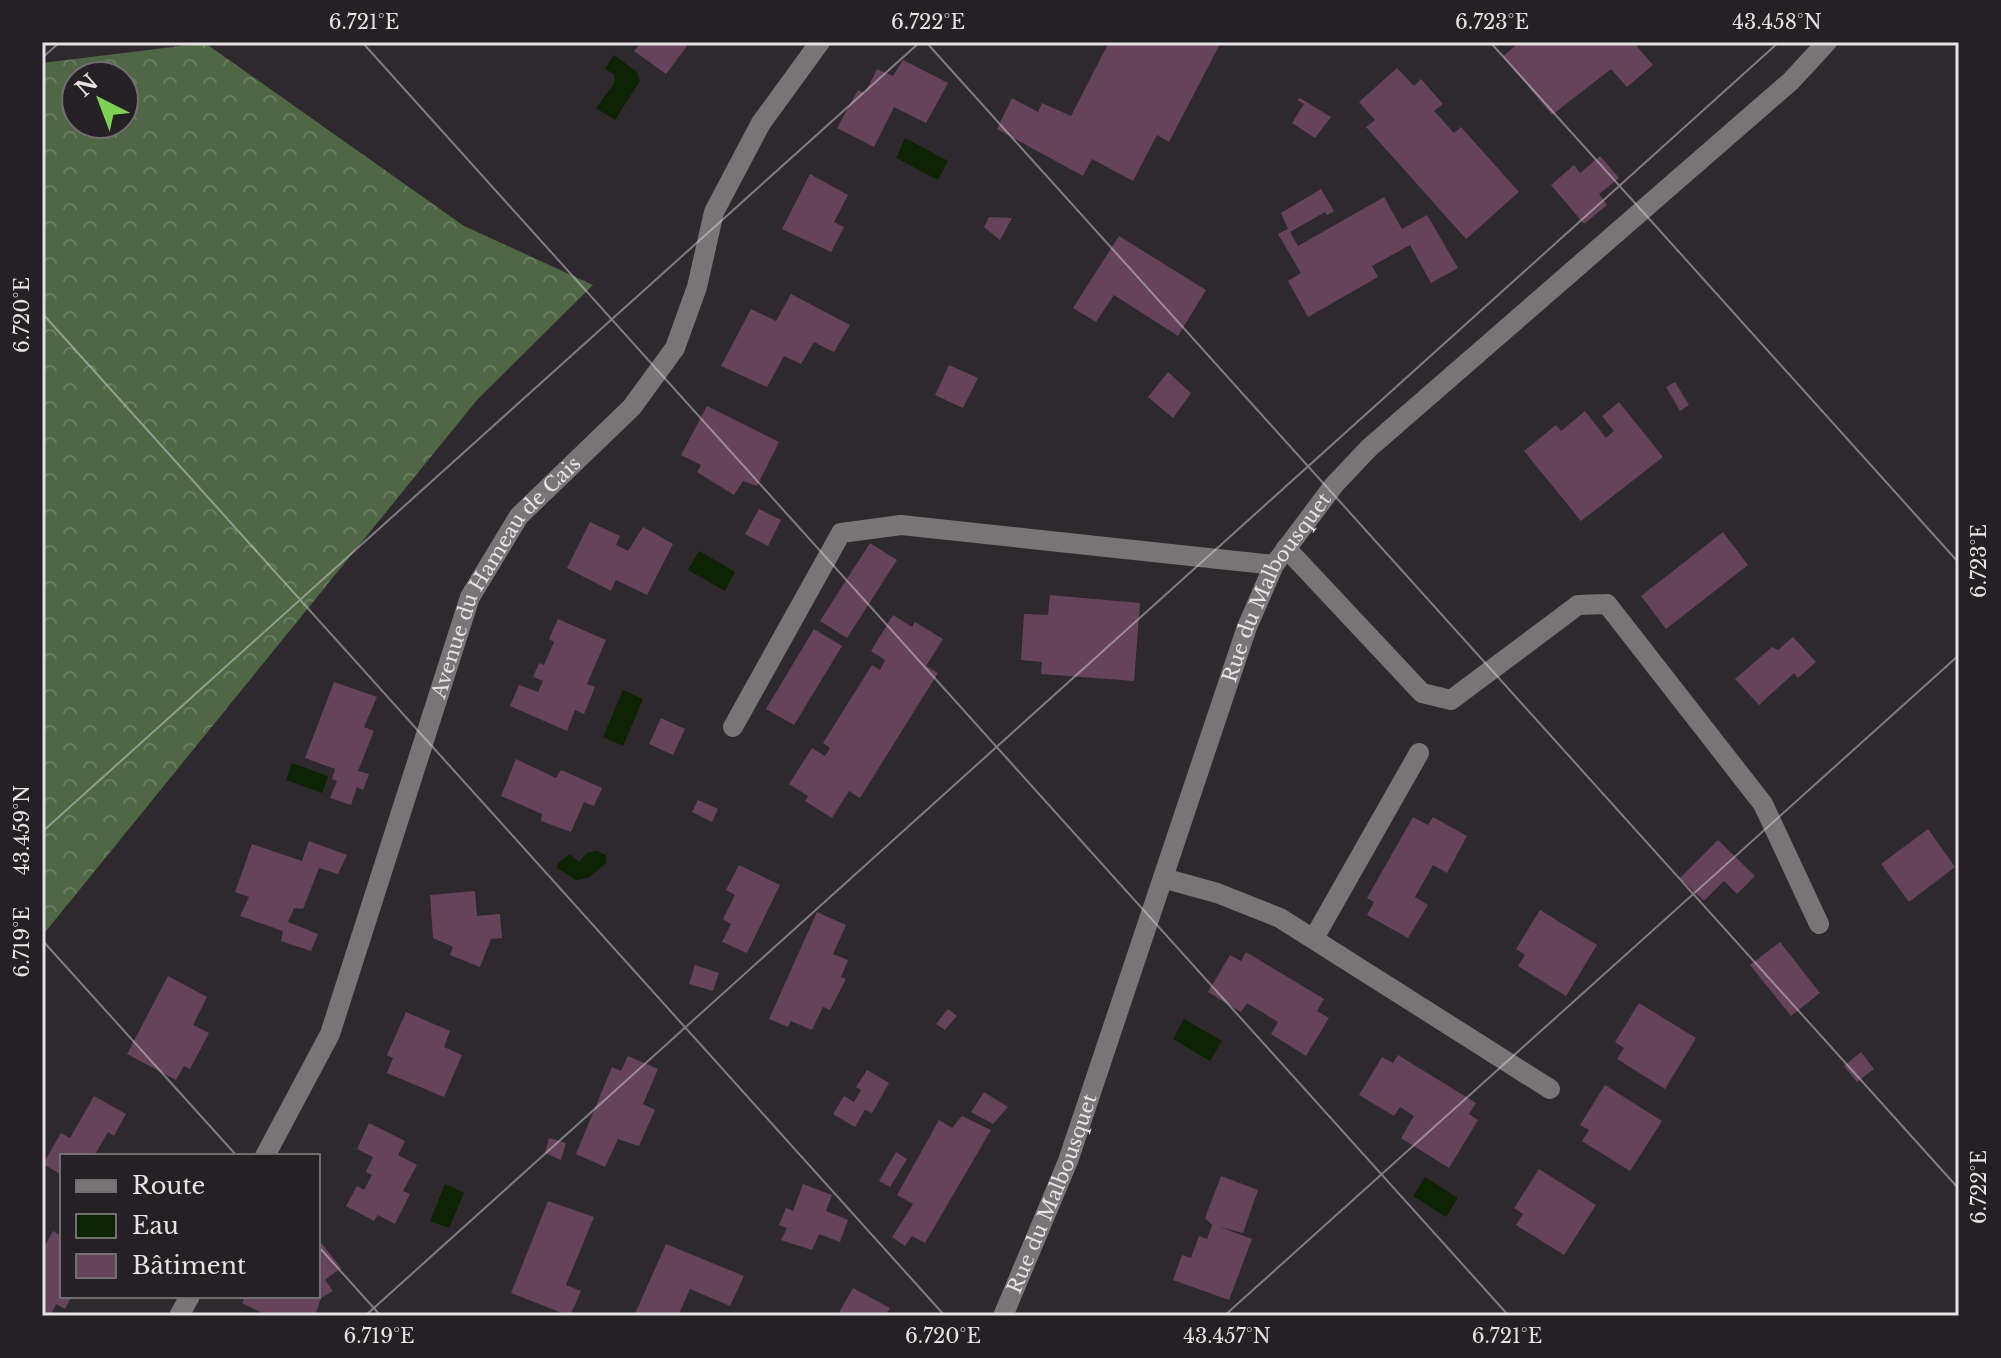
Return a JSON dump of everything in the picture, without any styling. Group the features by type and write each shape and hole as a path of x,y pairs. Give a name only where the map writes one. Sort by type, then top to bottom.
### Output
{"street":[{"name":"Avenue du Hameau de Cais","path":"266,1154 330,1034 470,597 519,516 632,407 675,348 697,287 714,212 761,123 820,42"},
{"name":"Rue du Malbousquet","path":"1003,1316 1068,1161 1247,627 1280,556 1334,485 1369,448 1791,81 1827,42"},
{"path":"733,727 841,533 901,525 1280,556 1422,693 1451,700 1578,605 1607,604 1763,804 1819,924"},
{"path":"1314,938 1419,753"},
{"path":"1163,878 1217,893 1280,918 1550,1089"},
{"path":"179,1316 189,1298"}],"green space":[{"path":"205,43 464,226 593,285 477,400 42,936 42,63 60,61 60,140 140,140 140,60 66,60"}],"water":[{"path":"614,55 637,72 640,81 615,120 596,108 615,82 614,74 605,69"},
{"path":"905,138 948,161 938,180 896,158"},
{"path":"699,551 735,572 725,591 688,570"},
{"path":"623,690 643,699 623,746 603,737"},
{"path":"292,763 328,776 322,793 286,780"},
{"path":"597,851 606,855 606,863 588,878 576,880 557,868 558,863 570,854 579,862 587,853"},
{"path":"1184,1019 1222,1041 1210,1061 1173,1039"},
{"path":"1425,1177 1458,1198 1446,1217 1413,1196"},
{"path":"445,1184 464,1193 449,1228 430,1221"}],"building":[{"path":"641,42 683,42 687,46 666,74 634,51"},
{"path":"1109,42 1221,42 1169,142 1157,135 1133,181 1092,159 1083,176 997,129 1012,98 1038,112 1042,103 1071,116"},
{"path":"1520,42 1633,42 1653,65 1627,87 1611,69 1552,115 1503,56"},
{"path":"903,60 948,83 926,123 894,107 874,147 837,128 858,90 865,93 877,69 893,76"},
{"path":"1397,68 1414,86 1421,79 1443,104 1434,111 1454,133 1461,127 1519,192 1466,239 1366,127 1375,120 1359,102"},
{"path":"1300,98 1331,117 1315,138 1292,123 1304,104 1297,100"},
{"path":"1600,156 1619,178 1599,194 1607,205 1584,224 1551,185 1574,165 1580,173"},
{"path":"810,174 848,195 834,222 844,227 831,252 782,229"},
{"path":"1321,189 1334,211 1327,215 1325,212 1290,232 1298,246 1384,197 1402,229 1427,215 1458,268 1431,283 1410,245 1372,266 1378,277 1308,317 1288,281 1301,273 1278,234 1288,229 1281,213"},
{"path":"989,217 1012,218 1000,240 984,227"},
{"path":"1119,236 1206,290 1178,336 1114,295 1096,322 1073,308"},
{"path":"791,294 850,325 834,352 814,342 801,364 784,356 767,387 721,366 751,309 776,321"},
{"path":"949,365 978,378 963,408 935,395"},
{"path":"1168,372 1191,393 1173,418 1148,397"},
{"path":"1675,382 1689,405 1680,411 1666,387"},
{"path":"1619,402 1663,457 1581,521 1524,451 1556,425 1561,431 1585,411 1606,438 1614,431 1602,416"},
{"path":"707,406 779,442 757,486 743,481 734,495 697,472 701,465 681,455"},
{"path":"759,509 781,520 768,546 745,534"},
{"path":"590,522 620,536 616,545 628,551 643,527 673,544 647,595 616,580 611,591 567,568"},
{"path":"1723,532 1748,565 1666,629 1641,596"},
{"path":"870,543 897,560 847,638 820,621"},
{"path":"1050,595 1140,603 1134,681 1041,674 1042,662 1021,660 1024,614 1048,615"},
{"path":"893,615 912,627 915,622 943,639 926,666 938,673 860,798 849,791 832,818 805,801 808,796 789,784 812,748 825,756 830,748 823,743 872,665 880,670 885,660 871,651"},
{"path":"558,619 606,640 587,684 595,687 584,714 575,710 567,731 510,706 519,685 538,692 543,681 533,677 539,663 544,665 554,642 549,639"},
{"path":"814,629 842,646 794,725 766,709"},
{"path":"1793,637 1816,662 1798,678 1794,673 1759,705 1735,679 1772,647 1778,650"},
{"path":"334,682 377,697 364,727 374,731 358,771 369,774 363,790 357,787 351,805 330,798 337,781 332,779 335,769 305,758"},
{"path":"661,718 685,729 673,755 649,744"},
{"path":"516,759 556,778 561,770 602,788 594,806 584,802 571,832 541,821 542,814 501,796"},
{"path":"698,800 718,809 712,822 692,812"},
{"path":"1413,817 1428,825 1433,817 1467,836 1447,873 1433,865 1415,897 1428,905 1408,938 1367,915 1374,902 1367,898"},
{"path":"1928,829 1955,867 1909,902 1881,864"},
{"path":"1718,840 1755,876 1737,894 1724,881 1704,901 1680,878"},
{"path":"309,841 347,855 338,874 319,868 303,909 294,908 288,922 318,934 311,951 281,941 283,931 240,916 249,897 235,892 252,844 302,861"},
{"path":"739,865 780,885 747,953 722,942 731,924 723,919 735,895 726,890"},
{"path":"475,891 477,916 500,914 502,938 491,939 480,967 450,955 453,947 433,938 430,895"},
{"path":"1540,910 1597,945 1566,996 1518,966 1525,955 1516,949"},
{"path":"817,912 846,925 833,954 848,960 841,977 846,979 830,1010 823,1007 812,1030 791,1021 788,1027 769,1019"},
{"path":"1780,942 1820,993 1791,1016 1750,965"},
{"path":"1246,952 1324,999 1317,1011 1329,1018 1306,1056 1271,1034 1278,1022 1247,1003 1241,1012 1208,992 1230,955 1241,961"},
{"path":"695,965 719,973 713,991 689,984"},
{"path":"168,976 207,997 193,1025 209,1033 190,1069 184,1066 176,1080 127,1054"},
{"path":"1639,1003 1696,1038 1665,1089 1617,1059 1624,1048 1615,1042"},
{"path":"948,1009 957,1016 945,1030 936,1024"},
{"path":"406,1012 450,1031 444,1047 462,1055 444,1097 387,1073 393,1058 387,1055"},
{"path":"1861,1052 1874,1069 1857,1082 1844,1066"},
{"path":"1398,1055 1476,1103 1469,1114 1478,1120 1449,1168 1401,1138 1414,1116 1400,1107 1394,1116 1359,1095 1382,1057 1393,1063"},
{"path":"628,1056 658,1069 643,1104 655,1110 639,1146 618,1139 605,1167 576,1154 612,1067 621,1071"},
{"path":"867,1070 889,1083 872,1113 865,1110 855,1127 833,1114 844,1096 854,1102 861,1090 856,1087"},
{"path":"1605,1085 1662,1121 1630,1171 1582,1141 1589,1130 1580,1125"},
{"path":"984,1092 1008,1107 993,1124 971,1112"},
{"path":"94,1096 126,1114 114,1136 108,1132 95,1154 60,1154 60,1174 43,1164 61,1133 70,1138"},
{"path":"962,1116 991,1130 925,1243 912,1236 905,1246 892,1237 913,1204 897,1195 939,1120 952,1128"},
{"path":"369,1123 405,1141 398,1155 417,1165 403,1191 410,1194 395,1224 378,1215 374,1221 346,1206 357,1186 364,1190 372,1175 366,1172 373,1157 357,1149"},
{"path":"549,1138 566,1143 561,1160 545,1153"},
{"path":"896,1152 907,1159 890,1187 879,1181"},
{"path":"1539,1169 1596,1205 1564,1255 1516,1225 1523,1214 1514,1208"},
{"path":"1221,1176 1258,1190 1243,1233 1220,1227 1252,1239 1229,1300 1173,1280 1182,1255 1191,1258 1199,1236 1207,1239 1212,1225 1205,1218"},
{"path":"803,1184 832,1195 826,1211 848,1220 840,1242 819,1234 812,1250 781,1240 787,1228 779,1225 786,1208 793,1211"},
{"path":"548,1201 594,1217 566,1285 581,1291 570,1316 511,1293"},
{"path":"53,1231 60,1235 60,1298 71,1298 65,1309 56,1304 50,1316 42,1316 42,1251"},
{"path":"320,1242 341,1268 325,1280 333,1291 321,1298 316,1313 268,1316 242,1303 245,1298 320,1298"},
{"path":"666,1244 744,1276 730,1306 690,1289 678,1316 634,1316"},
{"path":"853,1288 890,1308 885,1316 837,1316"}]}
